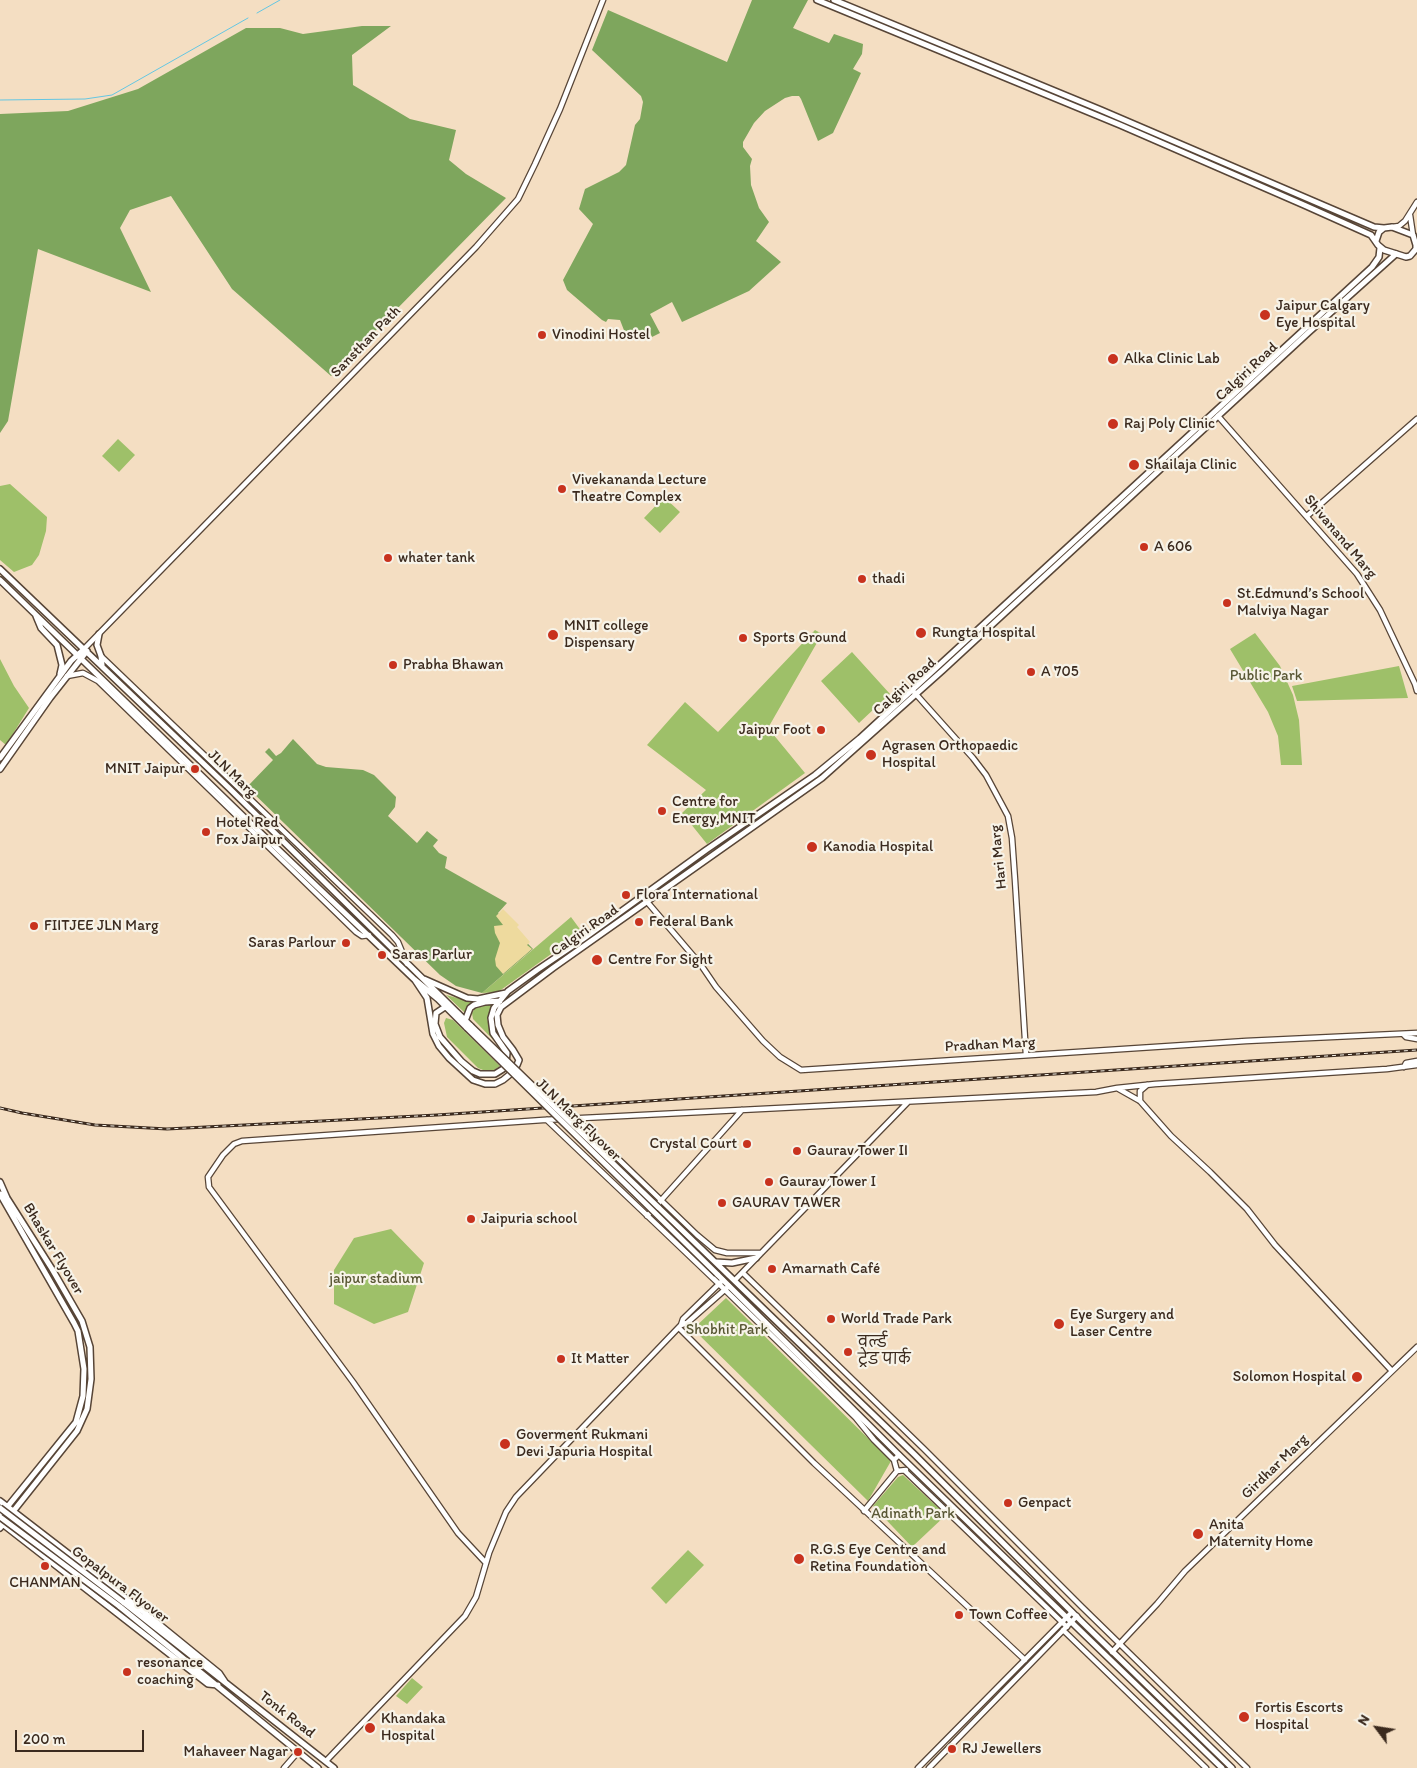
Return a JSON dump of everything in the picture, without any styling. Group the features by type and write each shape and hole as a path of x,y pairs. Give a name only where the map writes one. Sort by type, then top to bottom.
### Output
{"main road":[{"path":"817,0 1304,204 1371,235 1380,248 1406,257 1414,256 1417,245 1413,235 1392,227 1374,227 834,0"},
{"path":"1094,115 1096,109"},
{"path":"1376,241 1379,232 1384,228"},
{"name":"Calgiri Road","path":"507,1003 553,968 648,903 822,778 1372,267 1379,257 1380,248"},
{"name":"Calgiri Road","path":"508,992 617,916 706,850 815,775 860,738 914,692 1396,254"},
{"name":"JLN Marg","path":"0,569 142,700 465,1021"},
{"name":"JLN Marg","path":"0,580 209,785 415,980"},
{"path":"35,613 41,628 57,645 62,665 58,679"},
{"path":"99,634 97,645 102,665"},
{"path":"0,769 79,657 86,650"},
{"path":"0,758 71,661 79,657"},
{"path":"148,730 166,741"},
{"path":"617,916 621,922"},
{"path":"422,978 467,998 478,999 508,992"},
{"path":"415,980 427,998 430,1010 430,1023 439,1046 473,1080 484,1084 495,1084 503,1080 514,1071 517,1065 518,1060 513,1050 502,1037 498,1025 497,1015 507,1003"},
{"name":"JLN Marg Flyover","path":"415,980 516,1069 735,1280 1232,1768"},
{"path":"446,1007 438,1011 435,1016 435,1024 440,1037 461,1061 473,1071 480,1074 495,1074 503,1069 507,1058 504,1048 493,1033 491,1023 494,1008 508,992"},
{"path":"465,1021 470,1008 474,1006 485,1002 500,1001 507,1003"},
{"name":"JLN Marg Flyover","path":"465,1021 717,1274 721,1282 776,1334 870,1430 899,1455 1222,1768"},
{"name":"Bhaskar Flyover","path":"0,1182 82,1321 91,1354 89,1398 83,1420 68,1443 14,1512 1,1525"},
{"name":"Bhaskar Flyover","path":"0,1194 74,1322 78,1331 84,1369 83,1396 76,1422 0,1516"},
{"path":"715,1262 732,1263 756,1258"},
{"path":"0,1501 53,1540 197,1655 219,1673 224,1682"},
{"name":"Gopalpura Flyover","path":"0,1508 224,1682"},
{"name":"Gopalpura Flyover","path":"0,1516 119,1606 218,1685"},
{"path":"1,1525 208,1684 218,1685"},
{"path":"42,1555 53,1540"},
{"name":"Tonk Road","path":"224,1682 334,1768"},
{"name":"Tonk Road","path":"218,1685 318,1768"}],"street":[{"name":"Sansthan Path","path":"86,650 92,640 476,247 518,199 536,164 560,109 603,0"},
{"path":"1392,227 1402,224 1410,215 1417,202"},
{"path":"1410,215 1413,235"},
{"name":"Shivanand Marg","path":"1218,416 1340,554 1367,589 1395,638 1417,691"},
{"path":"1307,516 1417,419"},
{"path":"101,656 142,700 255,802 392,935 401,947 408,965"},
{"path":"66,676 83,673 98,681 148,730 209,785"},
{"name":"Hari Marg","path":"914,692 960,741 978,764 1008,816 1012,838 1026,1055"},
{"name":"Pradhan Marg","path":"643,897 700,965 716,988 763,1041 780,1057 801,1070 1246,1041 1417,1033"},
{"path":"1402,1034 1407,1038 1417,1039"},
{"path":"1404,1067 1406,1063 1417,1061"},
{"path":"486,1563 458,1533 347,1374 209,1187 208,1177 230,1147 242,1141 576,1118 1096,1092 1148,1085 1417,1065"},
{"path":"1140,1101 1140,1091 1148,1085"},
{"path":"1117,1088 1140,1101 1171,1136 1247,1209 1275,1245 1392,1371"},
{"path":"735,1280 908,1101"},
{"path":"647,1216 742,1110"},
{"path":"576,1118 715,1250 727,1253 761,1253"},
{"path":"547,1120 647,1216 721,1282 683,1319 680,1327"},
{"path":"743,1273 1247,1768"},
{"path":"326,1761 465,1616 476,1598 486,1563 506,1512 516,1497 680,1327 727,1288"},
{"path":"680,1327 774,1424 864,1511 912,1553 1025,1660"},
{"name":"Girdhar Marg","path":"1112,1652 1185,1571 1417,1348"},
{"path":"870,1430 874,1440 894,1460 897,1472"},
{"path":"894,1460 899,1455"},
{"path":"864,1511 897,1472 905,1471 910,1466"},
{"path":"905,1471 1062,1622 1065,1628 1206,1768"},
{"path":"929,1768 1065,1628 1074,1614"},
{"path":"918,1768 1062,1622 1069,1620"},
{"path":"284,1768 298,1752"}],"green space":[{"path":"752,0 808,0 793,28 829,43 834,34 863,44 862,54 853,69 861,73 833,133 818,141 801,99 799,96 792,96 785,98 765,111 754,123 743,142 743,147 752,159 750,166 751,185 759,208 769,222 756,241 781,262 749,291 682,322 672,302 650,314 660,333 652,337 649,330 627,338 620,320 608,319 606,322 602,320 567,290 563,280 593,224 579,209 585,189 619,172 626,165 635,125 640,119 643,102 641,96 592,50 608,10 727,62"},
{"path":"362,26 391,26 352,55 353,85 410,119 456,130 449,160 466,174 506,198 331,376 232,289 171,196 130,210 120,228 151,292 38,249 8,421 0,433 0,114 68,111 138,89 246,28 280,28 303,34"},
{"path":"118,439 135,455 119,472 102,456"},
{"path":"10,484 47,517 46,531 39,555 32,565 14,572 0,560 0,486"},
{"path":"664,497 680,512 660,533 644,518"},
{"path":"815,630 822,634 768,728 805,773 707,844 682,813 706,790 647,745 685,702 718,732"},
{"name":"Public Park","path":"1255,633 1280,666 1293,695 1299,720 1302,765 1281,765 1278,736 1268,712 1230,649"},
{"path":"852,652 890,694 859,723 821,681"},
{"path":"0,659 14,686 29,708 6,745 0,740"},
{"path":"1399,666 1408,698 1297,701 1292,686"},
{"path":"293,739 317,764 326,767 363,770 374,775 396,797 395,807 388,816 417,843 427,831 438,840 433,846 439,853 447,857 445,868 507,903 498,913 533,949 482,993 456,986 440,975 247,787 273,760 265,752 269,748 276,756"},
{"path":"571,917 582,932 498,992 482,993"},
{"path":"446,995 469,1001 486,1000 469,1004 465,1013"},
{"path":"493,1004 487,1019 490,1028 508,1055 473,1019 472,1013 475,1008"},
{"path":"446,1018 453,1020 500,1066 494,1070 478,1068 447,1037 444,1023"},
{"name":"jaipur stadium","path":"391,1229 424,1263 408,1312 374,1324 334,1304 334,1270 354,1238"},
{"name":"Shobhit Park","path":"726,1298 891,1461 868,1501 693,1329"},
{"name":"Adinath Park","path":"903,1475 946,1515 912,1547 873,1506 898,1477"},
{"path":"688,1550 704,1565 666,1604 651,1588"},
{"path":"412,1678 423,1687 407,1704 396,1696"}],"sand":[{"path":"503,909 519,925 517,927 530,942 527,945 532,949 503,974 496,966 495,959 500,943 494,926 503,925 496,916"}],"waterway":[{"path":"257,13 280,0"},
{"path":"0,100 85,99 112,95 248,18"}],"railway":[{"path":"0,1108 95,1125 167,1129 437,1115 1417,1050"}],"place":[{"name":"Jaipur Calgary Eye Hospital","path":"1265,315"},
{"name":"Vinodini Hostel","path":"542,335"},
{"name":"Alka Clinic Lab","path":"1113,359"},
{"name":"Raj Poly Clinic","path":"1113,424"},
{"name":"Shailaja Clinic","path":"1134,465"},
{"name":"Vivekananda Lecture Theatre Complex","path":"562,489"},
{"name":"A 606","path":"1144,547"},
{"name":"whater tank","path":"388,558"},
{"name":"thadi","path":"862,579"},
{"name":"St.Edmund’s School Malviya Nagar","path":"1227,603"},
{"name":"Rungta Hospital","path":"921,633"},
{"name":"MNIT college Dispensary","path":"553,635"},
{"name":"Sports Ground","path":"743,638"},
{"name":"Prabha Bhawan","path":"393,665"},
{"name":"A 705","path":"1031,672"},
{"name":"Jaipur Foot","path":"821,730"},
{"name":"Agrasen Orthopaedic Hospital","path":"871,755"},
{"name":"MNIT Jaipur","path":"195,769"},
{"name":"Centre for Energy,MNIT","path":"662,811"},
{"name":"Hotel Red Fox Jaipur","path":"206,832"},
{"name":"Kanodia Hospital","path":"812,847"},
{"name":"Flora International","path":"626,895"},
{"name":"Federal Bank","path":"639,922"},
{"name":"FIITJEE JLN Marg","path":"34,926"},
{"name":"Saras Parlour","path":"346,943"},
{"name":"Saras Parlur","path":"382,955"},
{"name":"Centre For Sight","path":"597,960"},
{"name":"Crystal Court","path":"747,1144"},
{"name":"Gaurav Tower II","path":"797,1151"},
{"name":"Gaurav Tower I","path":"769,1182"},
{"name":"GAURAV TAWER","path":"722,1203"},
{"name":"Jaipuria school","path":"471,1219"},
{"name":"Amarnath Café","path":"772,1269"},
{"name":"World Trade Park","path":"831,1319"},
{"name":"Eye Surgery and Laser Centre","path":"1059,1324"},
{"name":"वर्ल्ड ट्रेड पार्क","path":"848,1352"},
{"name":"It Matter","path":"561,1359"},
{"name":"Solomon Hospital","path":"1357,1377"},
{"name":"Goverment Rukmani Devi Japuria Hospital","path":"505,1444"},
{"name":"Genpact","path":"1008,1503"},
{"name":"Anita Maternity Home","path":"1198,1534"},
{"name":"R.G.S Eye Centre and Retina Foundation","path":"799,1559"},
{"name":"CHANMAN","path":"45,1566"},
{"name":"Town Coffee","path":"959,1615"},
{"name":"resonance coaching","path":"127,1672"},
{"name":"Fortis Escorts Hospital","path":"1244,1717"},
{"name":"Khandaka Hospital","path":"370,1728"},
{"name":"RJ Jewellers","path":"952,1749"},
{"name":"Mahaveer Nagar","path":"298,1752"}]}
